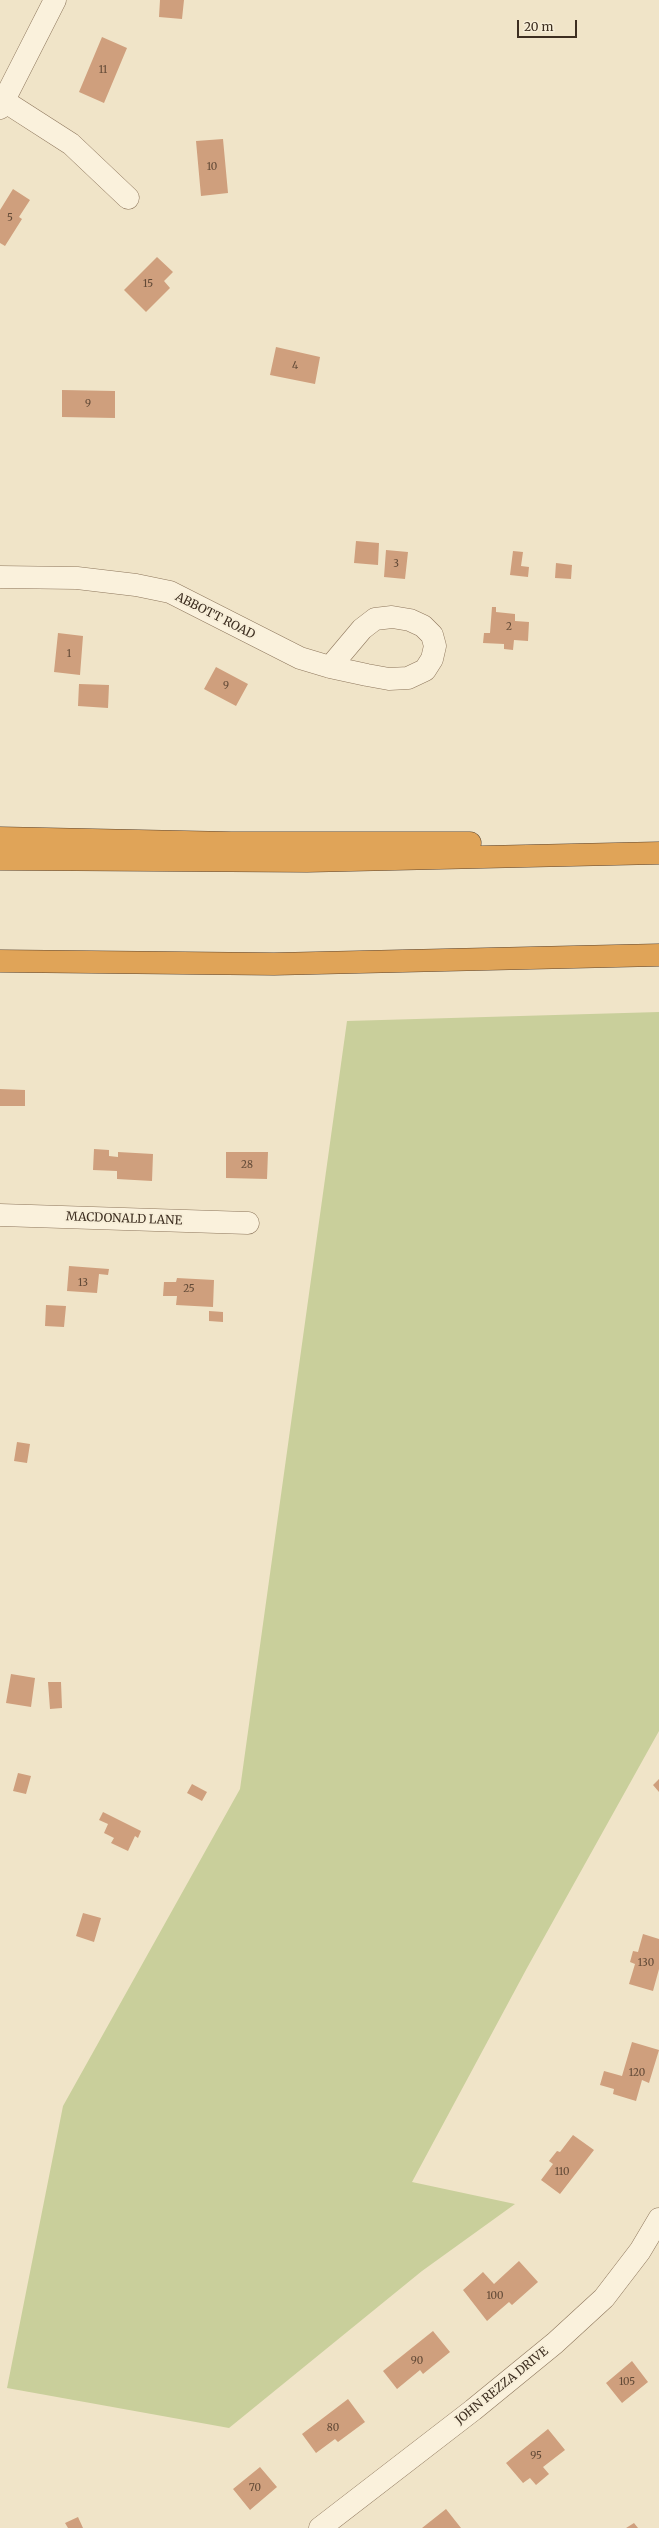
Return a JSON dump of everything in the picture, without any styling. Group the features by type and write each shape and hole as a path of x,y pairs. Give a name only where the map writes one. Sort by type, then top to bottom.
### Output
{"highway":[{"path":"0,838 231,843 659,842"},
{"path":"0,858 284,862 659,854"},
{"path":"0,961 274,964 659,955"}],"street":[{"path":"55,0 2,105 71,144 128,198"},
{"name":"ABBOTT ROAD","path":"0,577 77,578 136,585 170,592 300,658 330,667"},
{"name":"MACDONALD LANE","path":"0,1215 248,1223"},
{"name":"JOHN REZZA DRIVE","path":"320,2528 473,2410 555,2343 604,2298 640,2252 659,2219"}],"green space":[{"path":"659,1012 659,1731 527,1968 412,2182 515,2204 422,2271 229,2428 7,2388 63,2106 240,1789 347,1021"}],"building":[{"path":"160,0 184,0 182,19 159,17"},
{"path":"102,37 127,48 104,103 79,92"},
{"path":"223,139 228,193 201,196 196,141"},
{"path":"13,189 30,200 19,217 22,219 5,246 0,243 0,210"},
{"path":"157,257 173,272 164,281 170,288 146,312 124,290"},
{"path":"276,347 320,357 315,384 270,375"},
{"path":"62,390 115,391 115,418 62,417"},
{"path":"356,541 379,543 378,565 354,563"},
{"path":"386,550 408,552 405,579 384,577"},
{"path":"513,551 523,552 521,566 529,567 528,577 510,575"},
{"path":"556,563 572,565 571,579 555,578"},
{"path":"492,607 496,607 496,612 515,614 515,621 529,622 528,641 514,640 513,650 504,649 504,644 483,643 484,633 490,633"},
{"path":"58,633 83,636 80,675 54,672"},
{"path":"216,667 248,684 236,706 204,689"},
{"path":"79,684 109,685 108,708 78,706"},
{"path":"0,1089 25,1090 25,1106 0,1106"},
{"path":"94,1149 109,1150 109,1156 118,1157 118,1152 153,1154 152,1181 117,1179 117,1171 93,1170"},
{"path":"226,1152 268,1152 267,1179 226,1178"},
{"path":"69,1266 109,1269 108,1275 99,1274 97,1293 67,1291"},
{"path":"177,1278 214,1280 213,1307 176,1305 177,1296 163,1296 164,1282 176,1282"},
{"path":"46,1305 66,1306 64,1327 45,1326"},
{"path":"209,1311 223,1312 223,1322 209,1321"},
{"path":"17,1442 30,1444 27,1463 14,1461"},
{"path":"11,1674 35,1678 31,1707 6,1703"},
{"path":"48,1682 61,1682 62,1708 50,1709"},
{"path":"18,1773 31,1776 26,1794 13,1791"},
{"path":"659,1779 659,1792 653,1785"},
{"path":"192,1784 207,1792 202,1801 187,1793"},
{"path":"103,1812 141,1831 138,1838 135,1836 128,1851 111,1843 114,1838 104,1833 108,1824 99,1820"},
{"path":"83,1913 101,1918 94,1942 76,1936"},
{"path":"643,1934 659,1939 659,1969 653,1991 629,1984 635,1964 630,1962 633,1951 638,1952"},
{"path":"632,2042 659,2050 649,2083 642,2080 636,2101 613,2094 614,2089 600,2085 604,2071 622,2076"},
{"path":"573,2135 594,2150 560,2194 541,2180 553,2164 549,2161 557,2151 560,2152"},
{"path":"519,2261 538,2282 512,2305 509,2302 487,2321 463,2290 483,2272 494,2284"},
{"path":"433,2331 450,2352 423,2374 420,2370 397,2389 383,2371"},
{"path":"632,2361 648,2382 622,2403 606,2383"},
{"path":"348,2399 365,2422 338,2442 335,2439 316,2453 302,2434"},
{"path":"548,2429 565,2450 543,2467 549,2474 536,2485 530,2478 523,2483 506,2463"},
{"path":"260,2467 277,2487 250,2510 233,2489"},
{"path":"446,2509 461,2528 422,2528"},
{"path":"78,2517 83,2528 68,2528 65,2523"},
{"path":"634,2523 638,2528 626,2528"}]}
